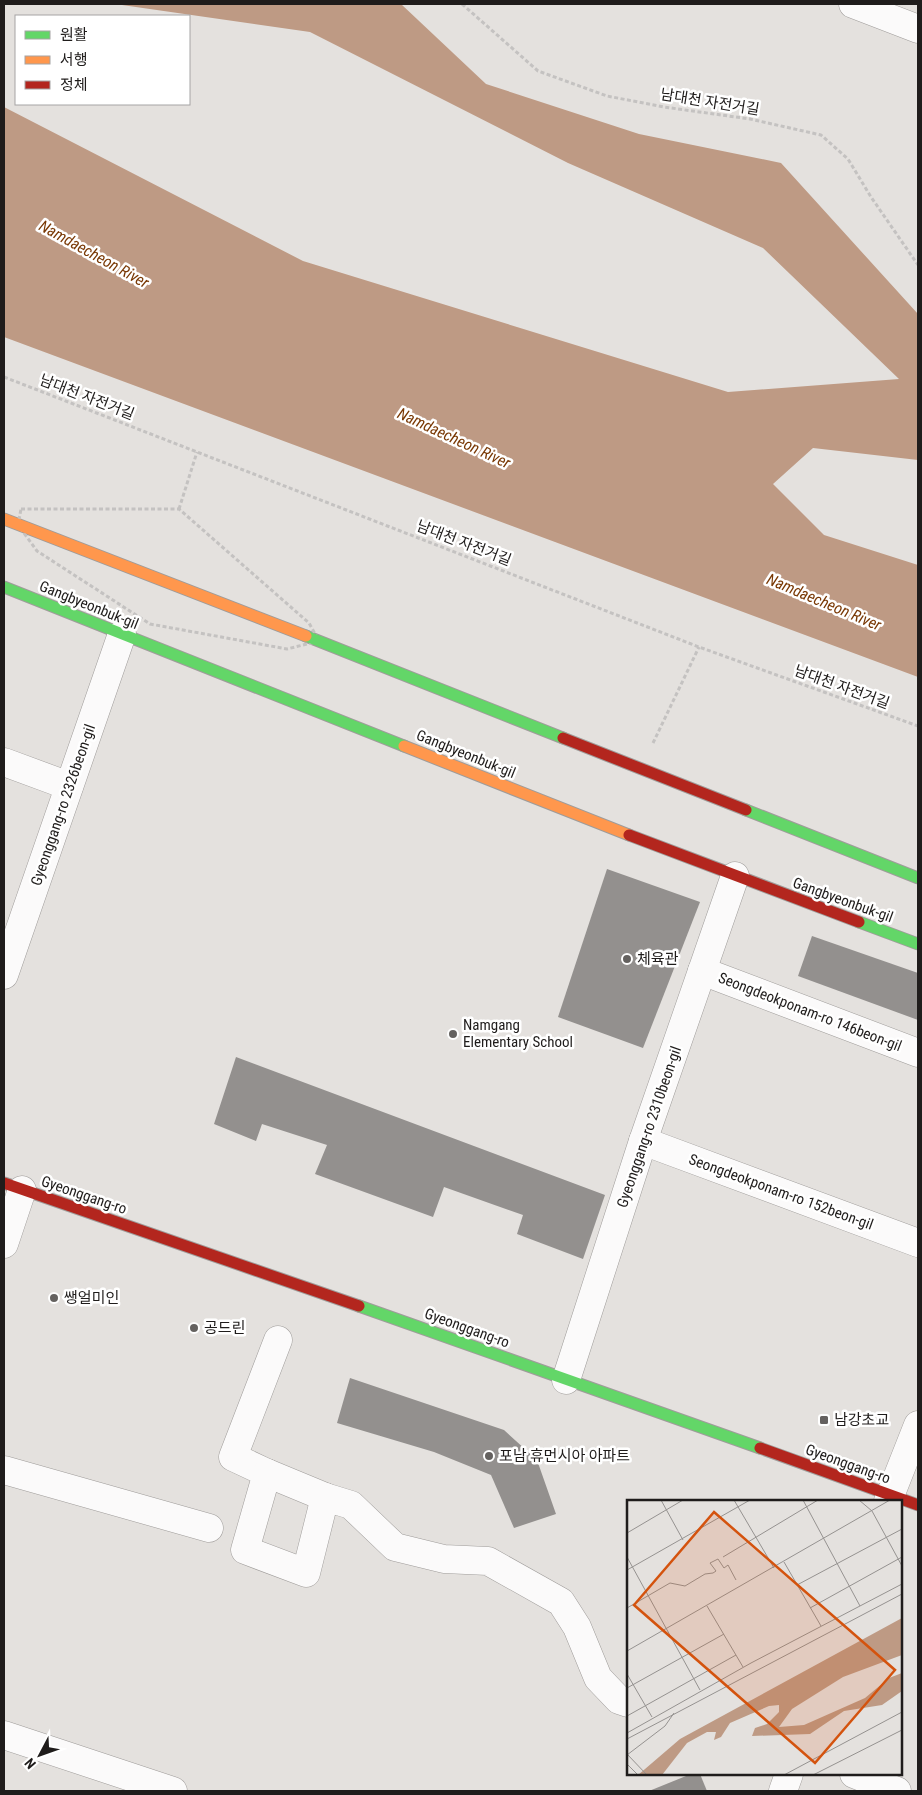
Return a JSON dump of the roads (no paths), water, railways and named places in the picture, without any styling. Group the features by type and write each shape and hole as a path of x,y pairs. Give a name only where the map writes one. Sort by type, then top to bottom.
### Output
{"street":[{"path":"852,4 918,29"},
{"path":"4,519 918,878"},
{"name":"Gangbyeonbuk-gil","path":"4,587 663,849 918,944"},
{"name":"Gyeonggang-ro 2326beon-gil","path":"4,972 122,634"},
{"path":"4,762 69,786"},
{"name":"Gyeonggang-ro 2310beon-gil","path":"566,1380 643,1141 736,876"},
{"name":"Seongdeokponam-ro 146beon-gil","path":"702,971 918,1053"},
{"name":"Seongdeokponam-ro 152beon-gil","path":"643,1141 918,1243"},
{"path":"4,1244 13,1186"},
{"name":"Gyeonggang-ro","path":"13,1186 408,1323 889,1498"},
{"path":"278,1340 233,1457 325,1497 351,1505 395,1547 444,1560 488,1561 560,1602 577,1627 598,1678 619,1700 627,1703"},
{"path":"889,1498 918,1425"},
{"path":"4,1470 209,1528"},
{"path":"267,1473 245,1550 306,1573 325,1497"},
{"name":"Gyeonggang-ro","path":"902,1501 918,1505"},
{"path":"4,1735 172,1791"},
{"path":"783,1791 789,1775"},
{"path":"857,1775 897,1791"}],"water":[{"name":"Namdaecheon River","path":"115,4 401,4 486,84 639,134 781,163 918,314 918,460 813,448 773,484 824,535 918,565 918,677 4,337 4,107 303,261 728,392 899,379 763,248 568,163 310,32"}],"place":[{"name":"체육관","path":"627,959"},
{"name":"Namgang Elementary School","path":"453,1034"},
{"name":"쌩얼미인","path":"54,1298"},
{"name":"공드린","path":"194,1328"},
{"name":"남강초교","path":"824,1420"},
{"name":"포남 휴먼시아 아파트","path":"489,1456"}]}
